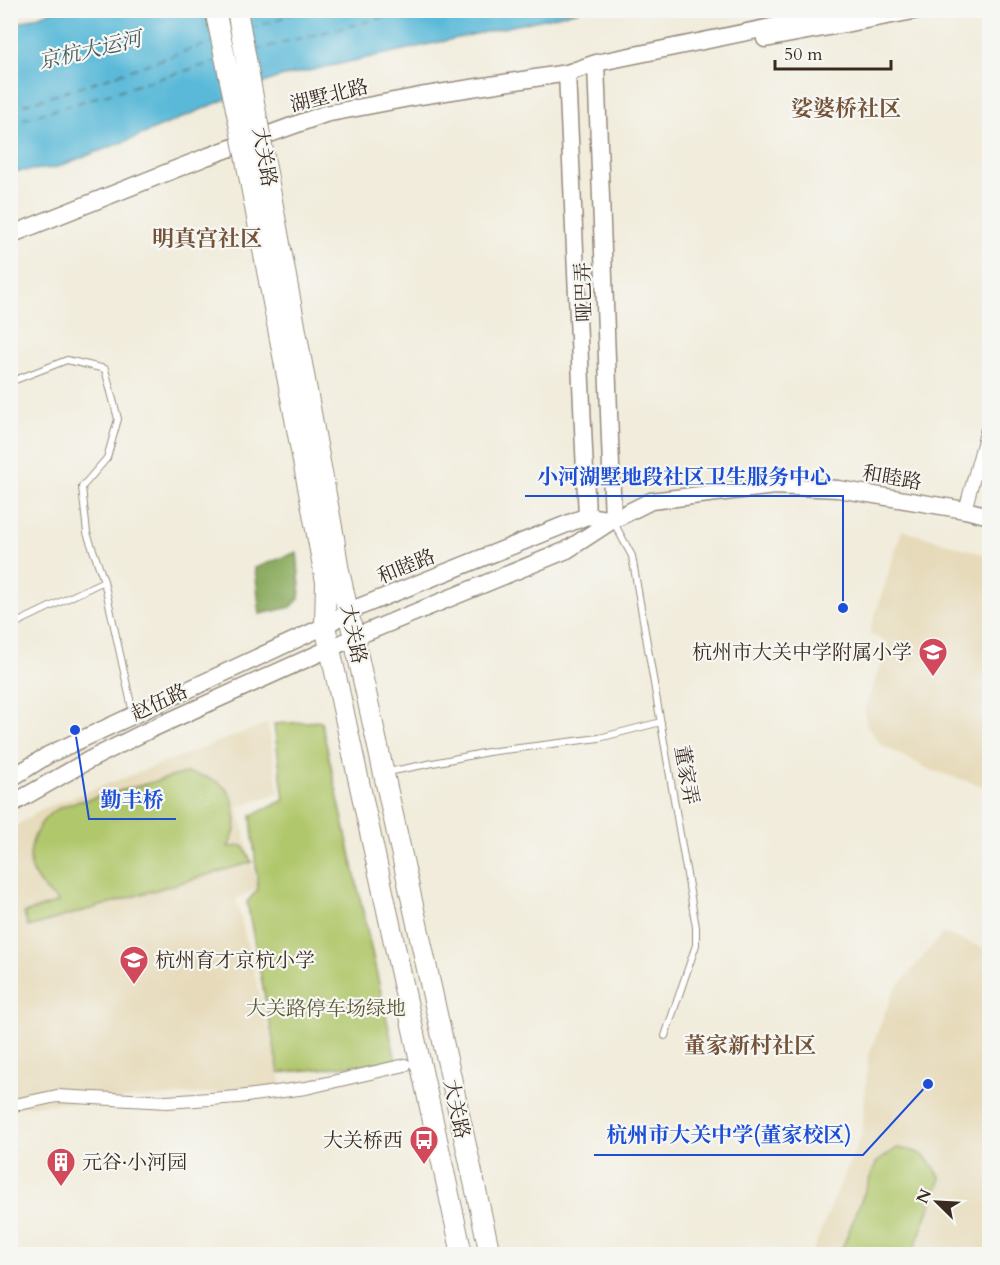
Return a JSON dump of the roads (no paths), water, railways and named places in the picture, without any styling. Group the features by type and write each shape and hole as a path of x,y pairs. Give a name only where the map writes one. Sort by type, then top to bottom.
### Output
{"main road":[{"name":"大关路","path":"215,10 326,541 338,566 355,637 490,1254"},
{"name":"大关路","path":"237,10 326,541 325,626 462,1254"},
{"name":"湖墅北路","path":"596,69 760,28 854,10"},
{"name":"湖墅北路","path":"10,235 195,161 325,114 420,96 596,69 919,10"},
{"name":"哑巴弄","path":"596,69 613,520"},
{"name":"哑巴弄","path":"567,73 587,516"},
{"name":"和睦路","path":"330,648 567,550 613,520 651,501 774,486 838,489 990,516"},
{"name":"和睦路","path":"325,626 349,611 587,516"},
{"path":"587,516 613,520"},
{"name":"赵伍路","path":"10,779 48,755 325,626"},
{"name":"赵伍路","path":"10,806 89,760 147,730 330,648"}],"street":[{"path":"964,510 990,418"},
{"path":"10,1106 57,1096 167,1102 238,1098 306,1088 405,1065"}],"lane":[{"path":"10,382 67,360 105,369 118,419 107,458 82,487 87,533 104,581 134,716"},
{"name":"董家弄","path":"613,520 632,556 696,927 696,945 665,1036"},
{"path":"10,626 104,581"},
{"path":"384,772 488,752 599,738 661,722"}],"water":[{"name":"京杭大运河","path":"53,11 580,11 276,78 134,138 54,168 11,172 11,26"}],"place":[{"name":"小河湖墅地段社区卫生服务中心","path":"843,608"},
{"name":"杭州市大关中学附属小学","path":"933,678"},
{"name":"勤丰桥","path":"75,730"},
{"name":"杭州育才京杭小学","path":"134,986"},
{"name":"杭州市大关中学(董家校区)","path":"928,1084"},
{"name":"大关桥西","path":"424,1166"},
{"name":"元谷·小河园","path":"61,1188"}],"district":[{"name":"娑婆桥社区","path":"846,108"},
{"name":"明真宫社区","path":"207,238"},
{"name":"董家新村社区","path":"750,1045"}],"park label":[{"name":"大关路停车场绿地","path":"326,1008"}]}
